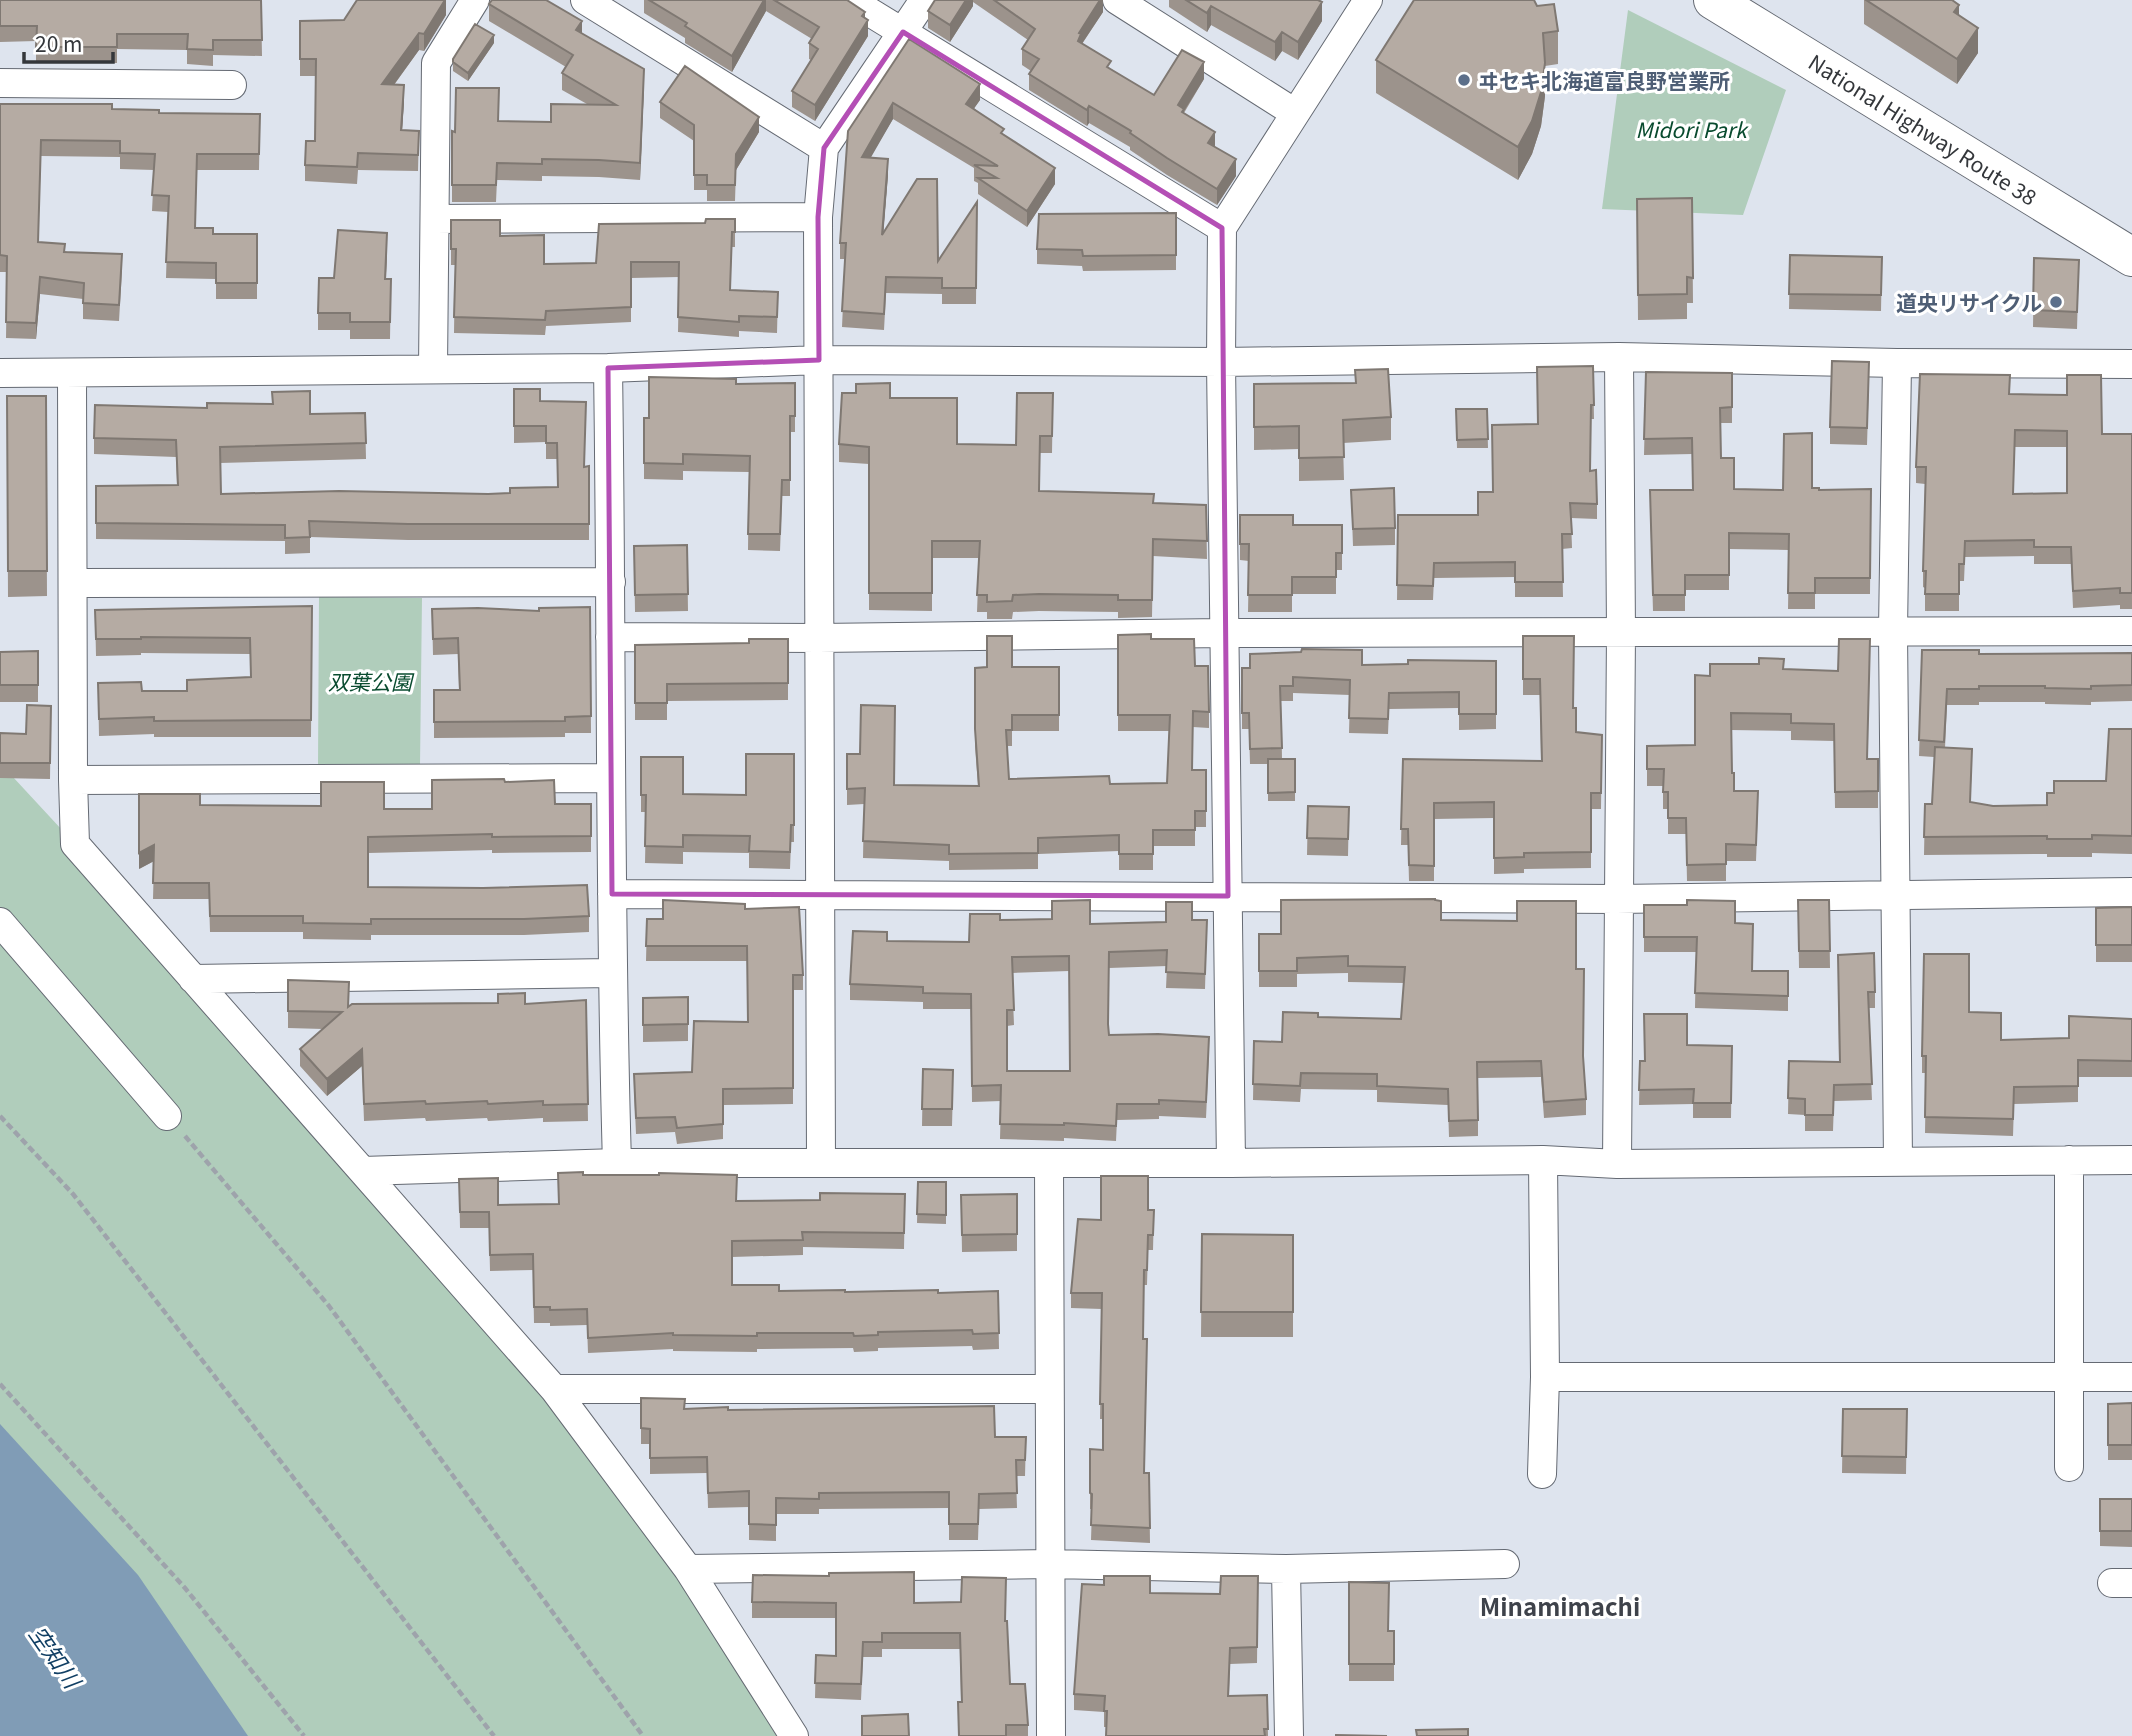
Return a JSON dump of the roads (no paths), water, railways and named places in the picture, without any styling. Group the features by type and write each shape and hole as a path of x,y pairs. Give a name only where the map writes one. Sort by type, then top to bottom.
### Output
{"highway":[{"name":"National Highway Route 38","path":"1713,0 2132,257"}],"street":[{"path":"433,369 436,62 475,0"},
{"path":"586,0 824,148"},
{"path":"850,0 1222,229"},
{"path":"821,1163 818,216 824,148 924,0"},
{"path":"1117,0 1295,113"},
{"path":"1231,1163 1221,362 1222,229 1368,0"},
{"path":"0,83 232,85"},
{"path":"435,219 818,216"},
{"path":"1617,1164 1621,632 1619,357"},
{"path":"0,373 608,368 819,360 1221,362 1619,357 1897,363 2132,364"},
{"path":"1897,363 1893,631 1898,1161"},
{"path":"608,368 611,973 617,1163"},
{"path":"72,373 75,844 554,1389 688,1569 794,1736"},
{"path":"73,583 611,582"},
{"path":"610,637 2132,631"},
{"path":"73,780 610,778"},
{"path":"612,894 1618,899 2132,892"},
{"path":"0,922 167,1116"},
{"path":"193,979 611,973"},
{"path":"363,1171 617,1163 1543,1160 1617,1164 2132,1160"},
{"path":"1542,1474 1545,1377 1543,1160"},
{"path":"2069,1160 2069,1467"},
{"path":"1049,1163 1051,1736"},
{"path":"1545,1377 2132,1377"},
{"path":"554,1389 1048,1389"},
{"path":"688,1569 1051,1564 1286,1569 1505,1564"},
{"path":"1286,1569 1289,1736"}],"water":[{"name":"空知川","path":"0,1424 138,1575 248,1736 0,1736"}],"place":[{"name":"ヰセキ北海道富良野営業所","path":"1464,80"},
{"name":"道央リサイクル","path":"2056,302"}],"district":[{"name":"Minamimachi","path":"1560,1605"}],"park label":[{"name":"Midori Park","path":"1691,129"},
{"name":"双葉公園","path":"370,681"}]}
